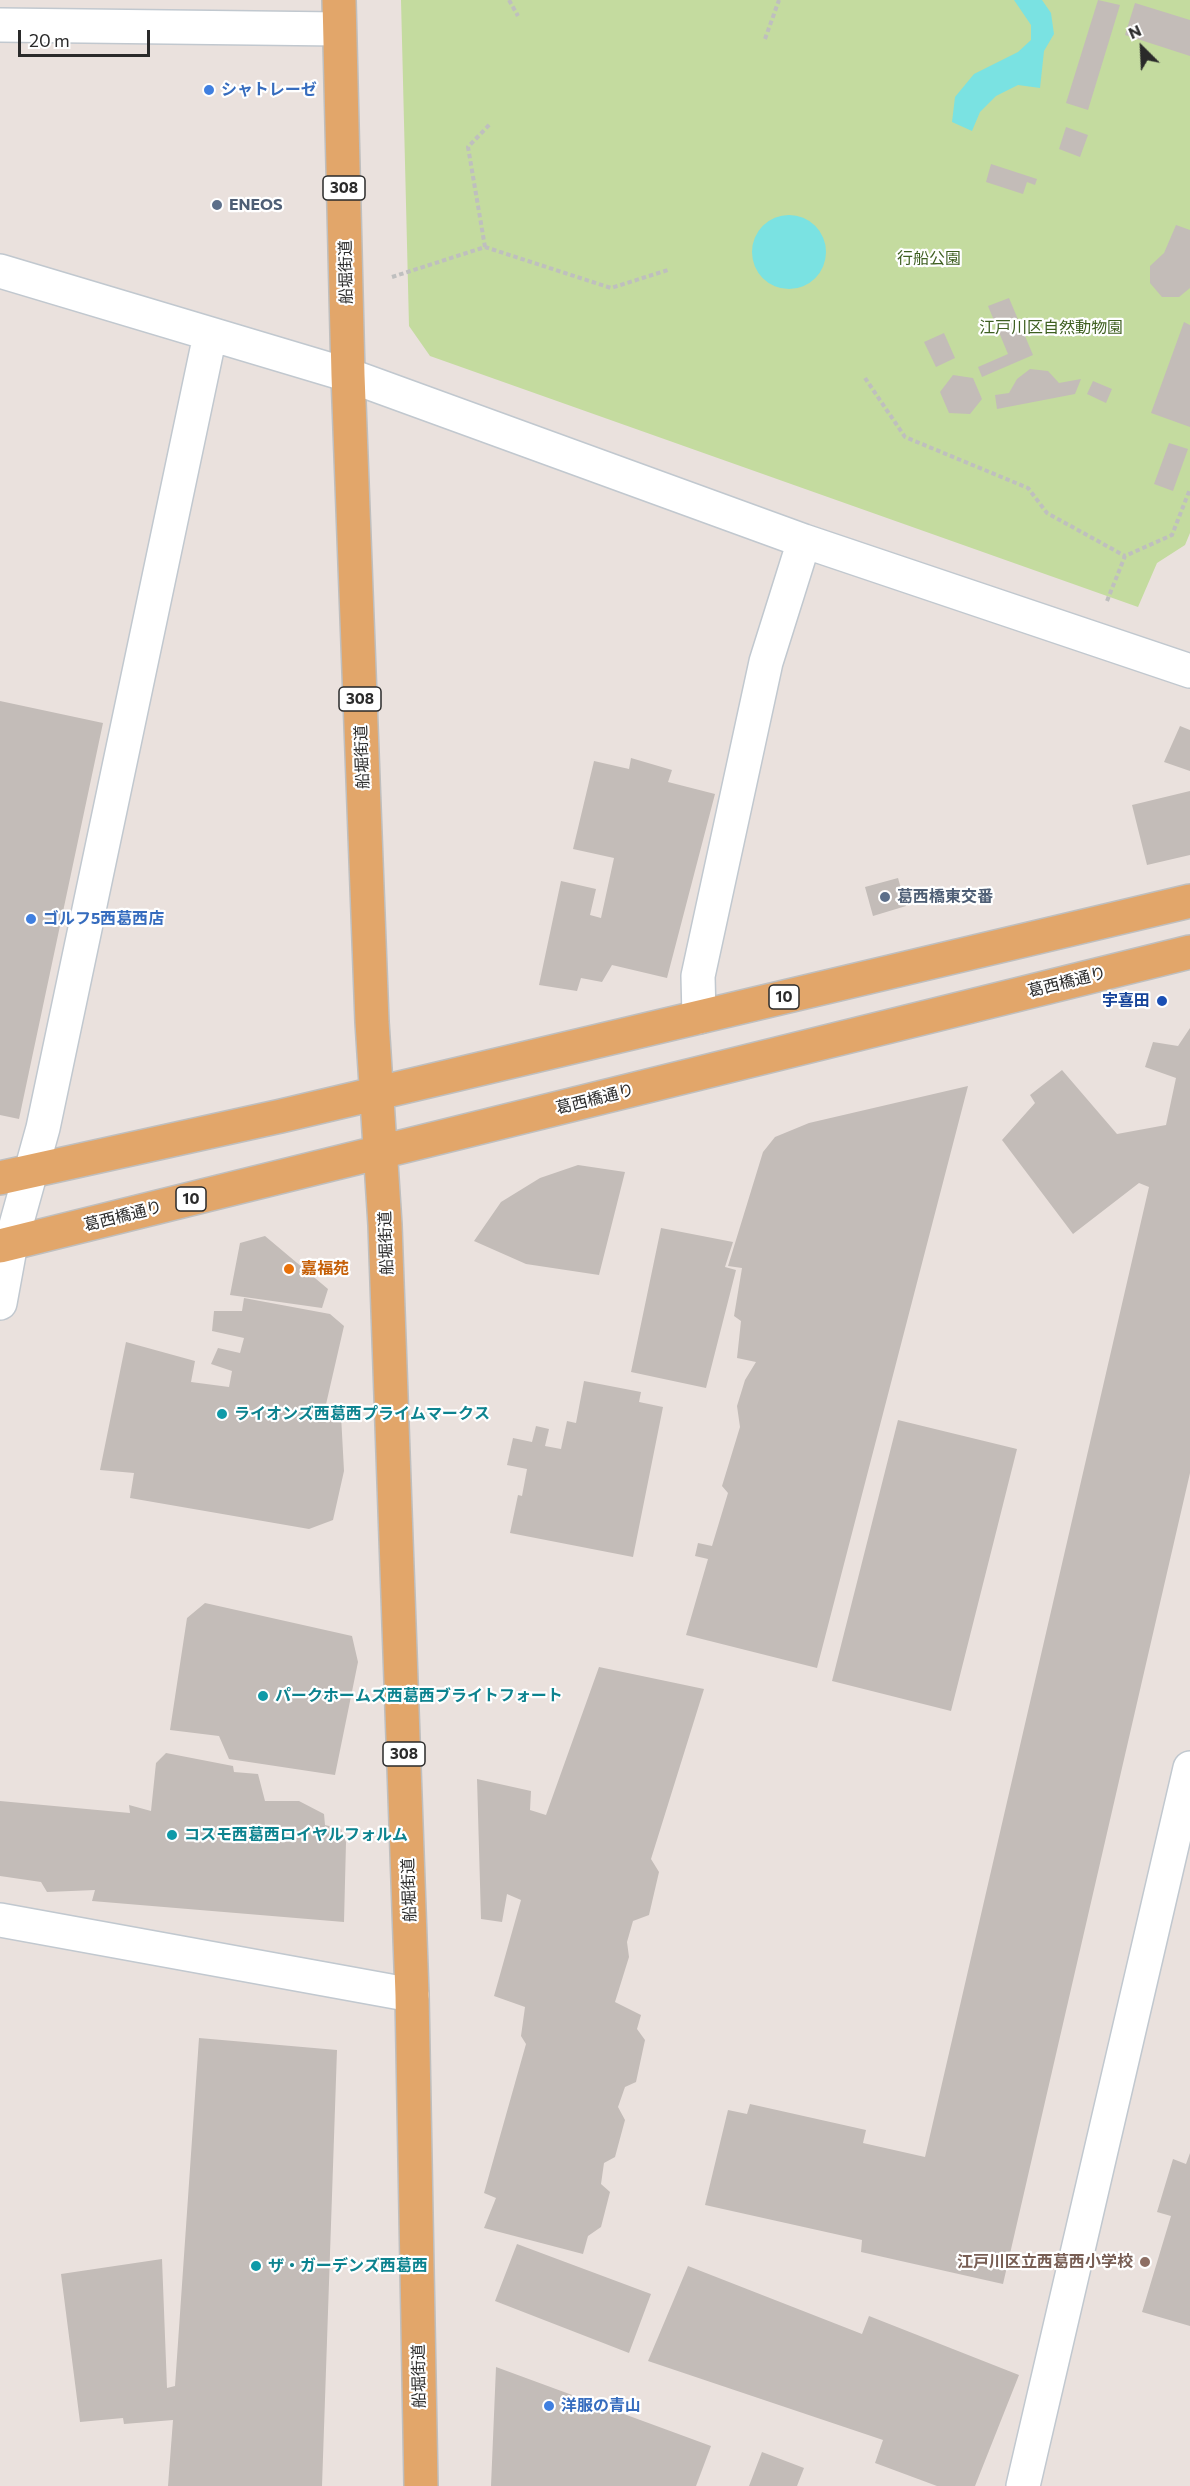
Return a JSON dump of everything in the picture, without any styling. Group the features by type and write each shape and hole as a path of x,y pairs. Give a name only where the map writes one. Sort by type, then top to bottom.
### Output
{"main road":[{"name":"船堀街道","path":"339,15 348,375 372,1022 381,1152 412,1995 421,2486"},
{"name":"10","path":"0,1178 1190,901"},
{"name":"葛西橋通り","path":"6,1245 1190,952"}],"street":[{"path":"0,25 339,15"},
{"path":"0,272 348,375 804,541 1190,671"},
{"path":"0,1302 6,1245 31,1171 210,335"},
{"path":"699,1017 698,976 766,662 804,541"},
{"path":"1023,2486 1190,1768"},
{"path":"0,1920 412,1995"}],"path":[{"path":"509,0 518,16"},
{"path":"765,39 779,0"},
{"path":"485,247 468,147 490,124"},
{"path":"392,277 485,247 611,288 668,270"},
{"path":"865,378 905,437 1028,488 1047,513 1125,556"},
{"path":"1105,607 1125,556 1172,535 1190,489"}],"green space":[{"name":"行船公園","path":"401,0 1190,0 1190,533 1185,545 1157,563 1138,607 430,356 409,326"}],"water":[{"path":"1014,0 1042,0 1051,13 1054,34 1044,51 1040,88 1018,85 996,96 980,112 972,131 952,122 955,97 974,74 1018,52 1031,40 1031,25"},
{"path":"789,215 803,218 815,226 823,238 826,252 823,266 815,278 803,286 789,289 775,286 763,278 755,266 752,252 755,238 763,226 775,218"}],"building":[{"path":"1098,0 1120,5 1088,110 1066,103"},
{"path":"1135,3 1190,20 1190,56 1125,35"},
{"path":"1066,127 1088,135 1080,157 1059,149"},
{"path":"991,164 1037,179 1035,185 1027,182 1023,194 986,182"},
{"path":"1176,225 1190,230 1190,288 1179,297 1162,297 1150,283 1150,266 1164,253"},
{"path":"1009,298 1033,355 982,377 978,367 1008,354 988,306"},
{"path":"1184,322 1190,325 1190,427 1151,413"},
{"path":"944,333 955,358 936,367 924,342"},
{"path":"1030,369 1048,371 1059,383 1081,379 1075,394 997,409 995,395 1009,393 1017,379"},
{"path":"953,375 973,378 982,399 970,414 949,413 940,392"},
{"path":"1093,381 1112,389 1106,403 1087,394"},
{"path":"1169,443 1188,449 1173,491 1154,484"},
{"name":"ゴルフ5西葛西店","path":"0,701 103,723 19,1119 0,1115"},
{"path":"1180,726 1190,730 1190,771 1164,762"},
{"path":"631,758 672,770 668,782 715,794 667,978 612,965 602,982 581,978 577,991 539,985 561,881 596,889 590,915 601,918 614,858 573,849 594,761 629,769"},
{"path":"1190,791 1190,855 1147,865 1132,805"},
{"name":"葛西橋東交番","path":"898,878 906,906 873,916 865,887"},
{"path":"1190,1028 1190,1473 1003,2284 861,2252 862,2240 705,2205 728,2110 747,2114 750,2104 866,2130 863,2143 925,2157 1149,1187 1139,1183 1073,1234 1002,1140 1035,1103 1030,1095 1062,1070 1117,1134 1166,1125 1176,1078 1145,1067 1153,1042 1178,1046"},
{"path":"968,1086 817,1668 686,1635 708,1559 695,1556 698,1543 712,1546 728,1493 722,1486 740,1427 737,1406 745,1380 756,1362 737,1358 741,1321 734,1316 742,1268 728,1266 763,1152 775,1137 809,1123"},
{"path":"578,1165 625,1172 599,1275 526,1264 474,1241 501,1202 540,1178"},
{"path":"661,1228 733,1242 725,1267 736,1270 706,1388 631,1372"},
{"path":"265,1236 328,1289 322,1308 230,1295 240,1243"},
{"name":"ライオンズ西葛西プライムマークス","path":"244,1298 330,1314 344,1326 324,1413 341,1415 344,1471 333,1520 309,1529 130,1498 134,1473 100,1470 126,1342 195,1361 191,1382 229,1387 232,1371 211,1364 218,1348 240,1353 244,1338 212,1331 214,1311 242,1311"},
{"path":"584,1381 641,1392 639,1402 663,1407 633,1557 510,1533 518,1495 522,1496 527,1469 507,1465 513,1438 532,1442 536,1426 549,1429 545,1446 561,1449 567,1421 576,1423"},
{"path":"898,1420 1017,1449 951,1711 832,1681"},
{"name":"パークホームズ西葛西ブライトフォート","path":"205,1603 352,1636 358,1662 335,1775 229,1759 219,1736 170,1730 187,1618"},
{"path":"599,1667 704,1689 651,1859 659,1872 649,1915 633,1921 627,1942 629,1957 615,2002 641,2015 637,2029 645,2040 636,2082 625,2087 618,2107 625,2120 615,2157 604,2163 601,2184 610,2192 601,2227 588,2236 583,2254 484,2228 496,2198 484,2193 526,2044 521,2036 525,2007 494,1996 521,1900 507,1894 502,1922 481,1919 477,1779 531,1791 530,1810 546,1815"},
{"name":"コスモ西葛西ロイヤルフォルム","path":"166,1753 233,1766 234,1772 258,1774 265,1801 299,1801 324,1814 325,1825 341,1829 346,1842 344,1922 92,1901 95,1890 47,1892 41,1882 0,1876 0,1801 130,1813 129,1805 151,1811 156,1763"},
{"name":"ザ・ガーデンズ西葛西","path":"199,2038 337,2050 322,2486 168,2486 173,2420 124,2424 123,2418 80,2422 61,2274 162,2259 167,2388 175,2386"},
{"path":"1190,2153 1190,2326 1142,2312 1171,2216 1157,2212 1173,2159 1186,2164"},
{"path":"517,2244 651,2294 629,2353 495,2301"},
{"path":"688,2266 862,2334 869,2316 1019,2375 975,2486 937,2486 875,2463 883,2440 648,2361"},
{"name":"洋服の青山","path":"496,2367 711,2446 696,2486 491,2486"},
{"path":"762,2452 804,2468 797,2486 749,2486"}],"place":[{"name":"シャトレーゼ","path":"209,90"},
{"name":"ENEOS","path":"217,205"},
{"name":"葛西橋東交番","path":"885,897"},
{"name":"ゴルフ5西葛西店","path":"31,919"},
{"name":"宇喜田","path":"1162,1001"},
{"name":"嘉福苑","path":"289,1269"},
{"name":"ライオンズ西葛西プライムマークス","path":"222,1414"},
{"name":"パークホームズ西葛西ブライトフォート","path":"263,1696"},
{"name":"コスモ西葛西ロイヤルフォルム","path":"172,1835"},
{"name":"江戸川区立西葛西小学校","path":"1145,2262"},
{"name":"ザ・ガーデンズ西葛西","path":"256,2266"},
{"name":"洋服の青山","path":"549,2406"}],"park label":[{"name":"江戸川区自然動物園","path":"1051,328"}]}
